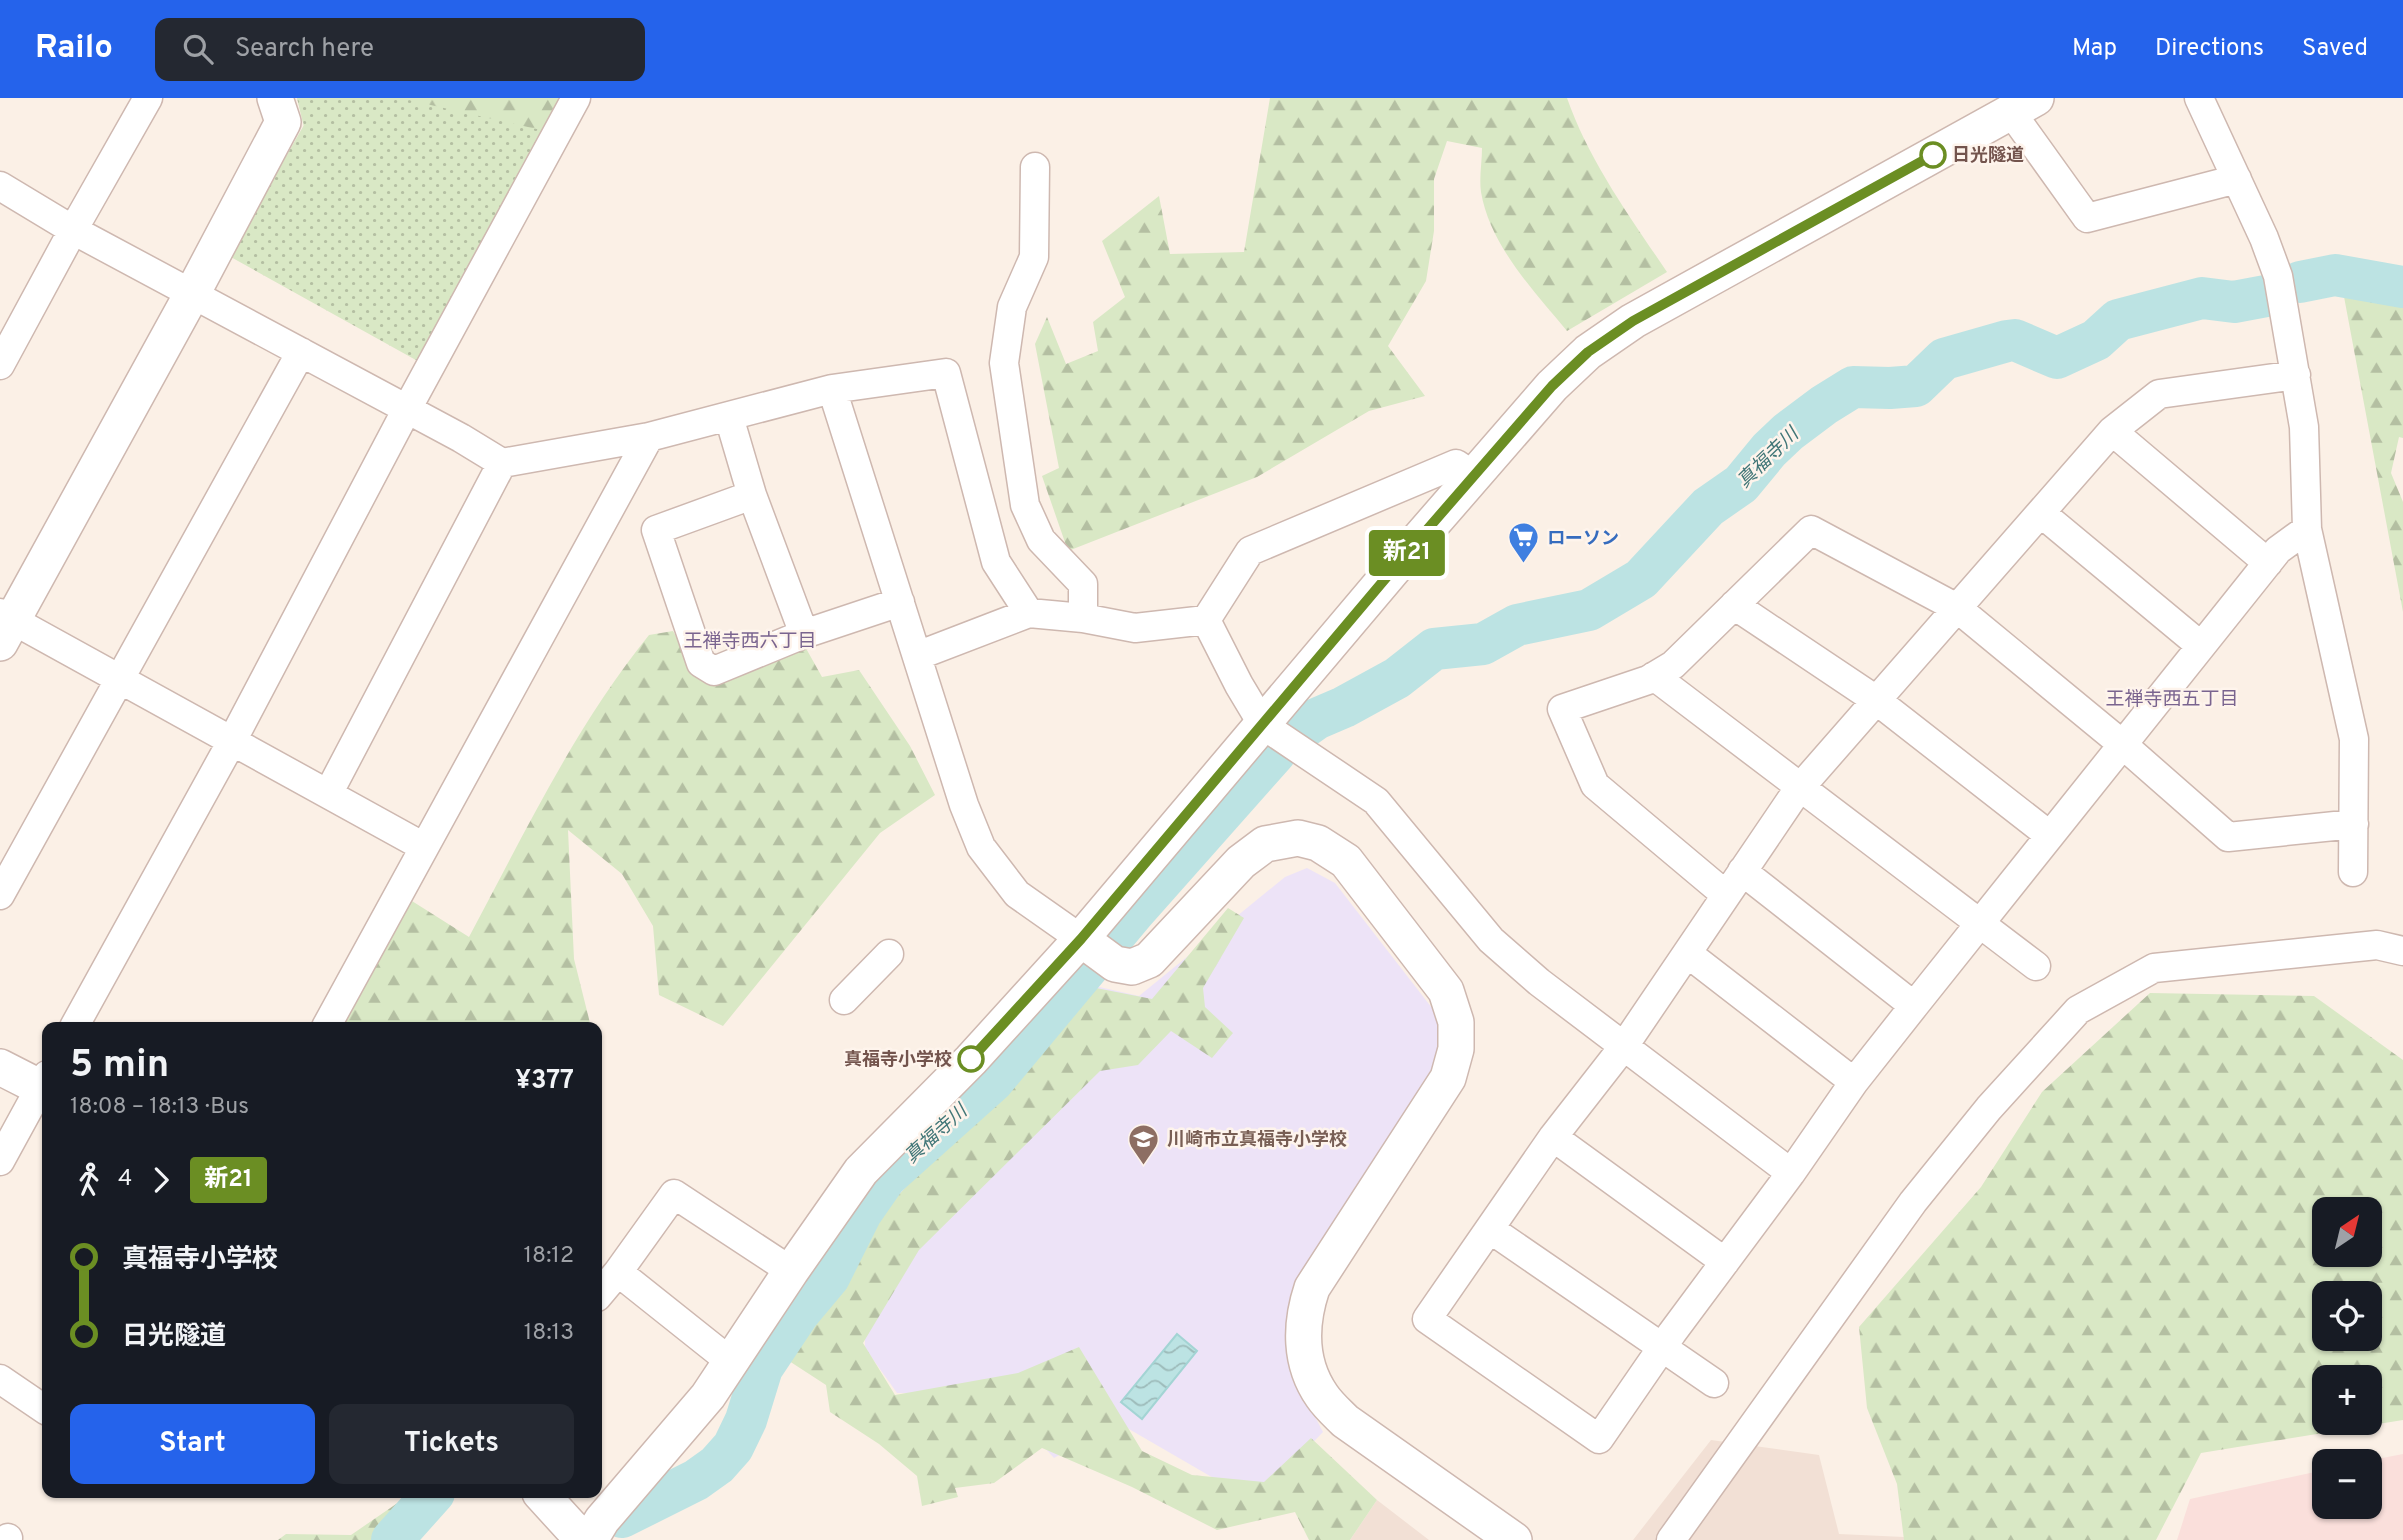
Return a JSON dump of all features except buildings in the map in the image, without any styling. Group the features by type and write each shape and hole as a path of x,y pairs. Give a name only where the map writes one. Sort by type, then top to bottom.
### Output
{"street":[{"path":"0,365 148,98"},
{"path":"275,98 283,122 192,294 4,625 120,679 424,847"},
{"path":"77,1022 232,741 407,409 576,98"},
{"path":"2199,98 2264,238 2278,275 2304,427 2307,529 2354,739 2353,872"},
{"path":"544,1498 570,1527 588,1540 708,1396 861,1171 971,1060 1096,951 1264,724 1552,386 1600,342 1633,321 2023,105 2087,218 2237,179"},
{"path":"1035,167 1034,257 1012,307 1004,363 1025,505 1041,540 1083,584 1083,618"},
{"path":"0,186 73,230 461,438 502,463 649,437 832,388 946,373 996,562 1029,614"},
{"path":"0,895 301,352"},
{"path":"2296,375 2160,394 2112,431 1801,786 1624,1046 1553,1137 1427,1319 1599,1438 1854,1082 2278,550 2307,529"},
{"path":"832,388 964,805 981,847 1017,894 1096,951 1132,967 1149,960 1241,862 1265,845 1298,838 1318,843 1346,861 1446,991 1456,1022 1456,1049 1448,1079 1312,1288 1306,1307 1304,1350 1311,1377 1322,1396 1345,1421 1514,1540"},
{"path":"729,417 752,495 804,634"},
{"path":"2112,431 2269,563"},
{"path":"329,1022 649,437"},
{"path":"328,794 502,463"},
{"path":"1206,620 1250,551 1456,464 1474,476"},
{"path":"752,495 656,530 701,663 714,671 804,634 900,602"},
{"path":"2041,513 2201,646"},
{"path":"1726,895 1595,785 1562,709 1654,676 1673,665 1811,530 1957,608 2122,744 2228,837 2354,824"},
{"path":"1734,605 1876,700 2049,835"},
{"path":"917,656 1029,614 1083,618 1135,628 1206,620"},
{"path":"1206,620 1239,685 1264,724 1376,802 1491,940 1539,982 1791,1173"},
{"path":"1654,676 2036,966"},
{"path":"1742,871 1914,1006"},
{"path":"1671,1540 1913,1202 1989,1108 2078,1010 2154,968 2377,946 2403,951"},
{"path":"1686,953 1854,1082"},
{"path":"844,1000 889,954"},
{"path":"0,1067 42,1084"},
{"path":"0,1161 42,1090"},
{"path":"1553,1137 1725,1262"},
{"path":"602,1291 674,1194 791,1271"},
{"path":"1490,1229 1714,1383"},
{"path":"618,1272 730,1362"},
{"path":"0,1379 42,1408"}],"shaded area":[{"name":"川崎市立真福寺小学校","path":"1307,868 1335,883 1432,1008 1444,1039 1435,1064 1301,1272 1290,1314 1302,1392 1323,1432 1272,1485 1222,1483 1122,1425 1106,1429 1054,1458 995,1394 897,1393 865,1348 865,1243 895,1187 944,1145 1095,986 1139,996 1285,877"},
{"path":"1711,1440 1819,1455 1839,1534 1904,1537 1904,1540 1633,1540"},
{"path":"2403,1454 2403,1540 2177,1540 2190,1499 2312,1473 2312,1519 2382,1519 2382,1458"},
{"path":"1377,1500 1429,1540 1350,1540"}],"green space":[{"path":"297,98 569,98 550,132 304,127"},
{"path":"297,98 400,98 550,132 423,364 229,256 304,125"},
{"path":"1270,98 1567,98 1599,166 1667,272 1567,331 1515,266 1493,230 1481,192 1482,148 1447,141 1434,179 1434,231 1426,281 1388,346 1425,396 1369,411 1257,477 1068,551 1042,476 1059,468 1035,344 1047,317 1066,364 1098,351 1093,322 1125,297 1102,241 1159,196 1170,254 1244,252"},
{"path":"2342,286 2397,286 2403,289 2403,438 2399,437 2391,473 2403,502 2403,612"},
{"path":"673,631 695,671 803,643 822,677 859,670 910,746 935,795 880,833 723,1026 659,995 653,926 622,874 568,830 574,959 590,1022 338,1022 404,896 469,937 574,743 649,635"},
{"path":"1228,908 1244,918 1203,988 1205,1007 1233,1033 1212,1058 1171,1031 1138,1065 1100,1071 919,1250 863,1343 895,1395 1018,1373 1079,1347 1142,1451 1192,1475 1264,1482 1311,1438 1377,1500 1350,1540 1309,1540 1295,1512 1217,1530 1132,1487 1042,1448 994,1483 955,1488 958,1497 922,1506 917,1476 879,1444 830,1412 826,1385 786,1359 774,1334 1086,986 1152,999"},
{"path":"2150,993 2314,996 2403,1060 2403,1420 2382,1423 2382,1365 2312,1365 2312,1435 2201,1453 2156,1540 1904,1540 1897,1484 1867,1408 1859,1327 1981,1187 2042,1092"},
{"path":"399,1502 425,1511 393,1540 278,1540 286,1534 351,1535"}],"water":[{"path":"1177,1334 1197,1351 1142,1419 1121,1402"}],"waterway":[{"name":"真福寺川","path":"2300,282 2335,275 2403,287"},
{"name":"真福寺川","path":"1299,731 1316,719 1397,678 1434,649 1483,644 1517,625 1589,610 1641,579 1708,507 1741,484 1788,432 1853,387 1916,386 1944,359 2007,341 2015,340 2057,358 2096,340 2118,320 2202,298 2234,302 2266,296"},
{"name":"真福寺川","path":"622,1517 696,1480 717,1465 733,1447 746,1420 762,1368 798,1314 829,1277 861,1213 886,1177 993,1081 1134,912 1275,753"},
{"name":"真福寺川","path":"392,1540 430,1498"}],"bus line":[{"name":"新21","path":"971,1059 1081,939 1412,547 1552,386 1588,352 1633,321 1933,155"}],"place":[{"name":"日光隧道","path":"1933,155"},
{"name":"ローソン","path":"1524,565"},
{"name":"真福寺小学校","path":"971,1059"},
{"name":"川崎市立真福寺小学校","path":"1144,1166"}],"district":[{"name":"王禅寺西六丁目","path":"750,640"},
{"name":"王禅寺西五丁目","path":"2172,698"}]}
